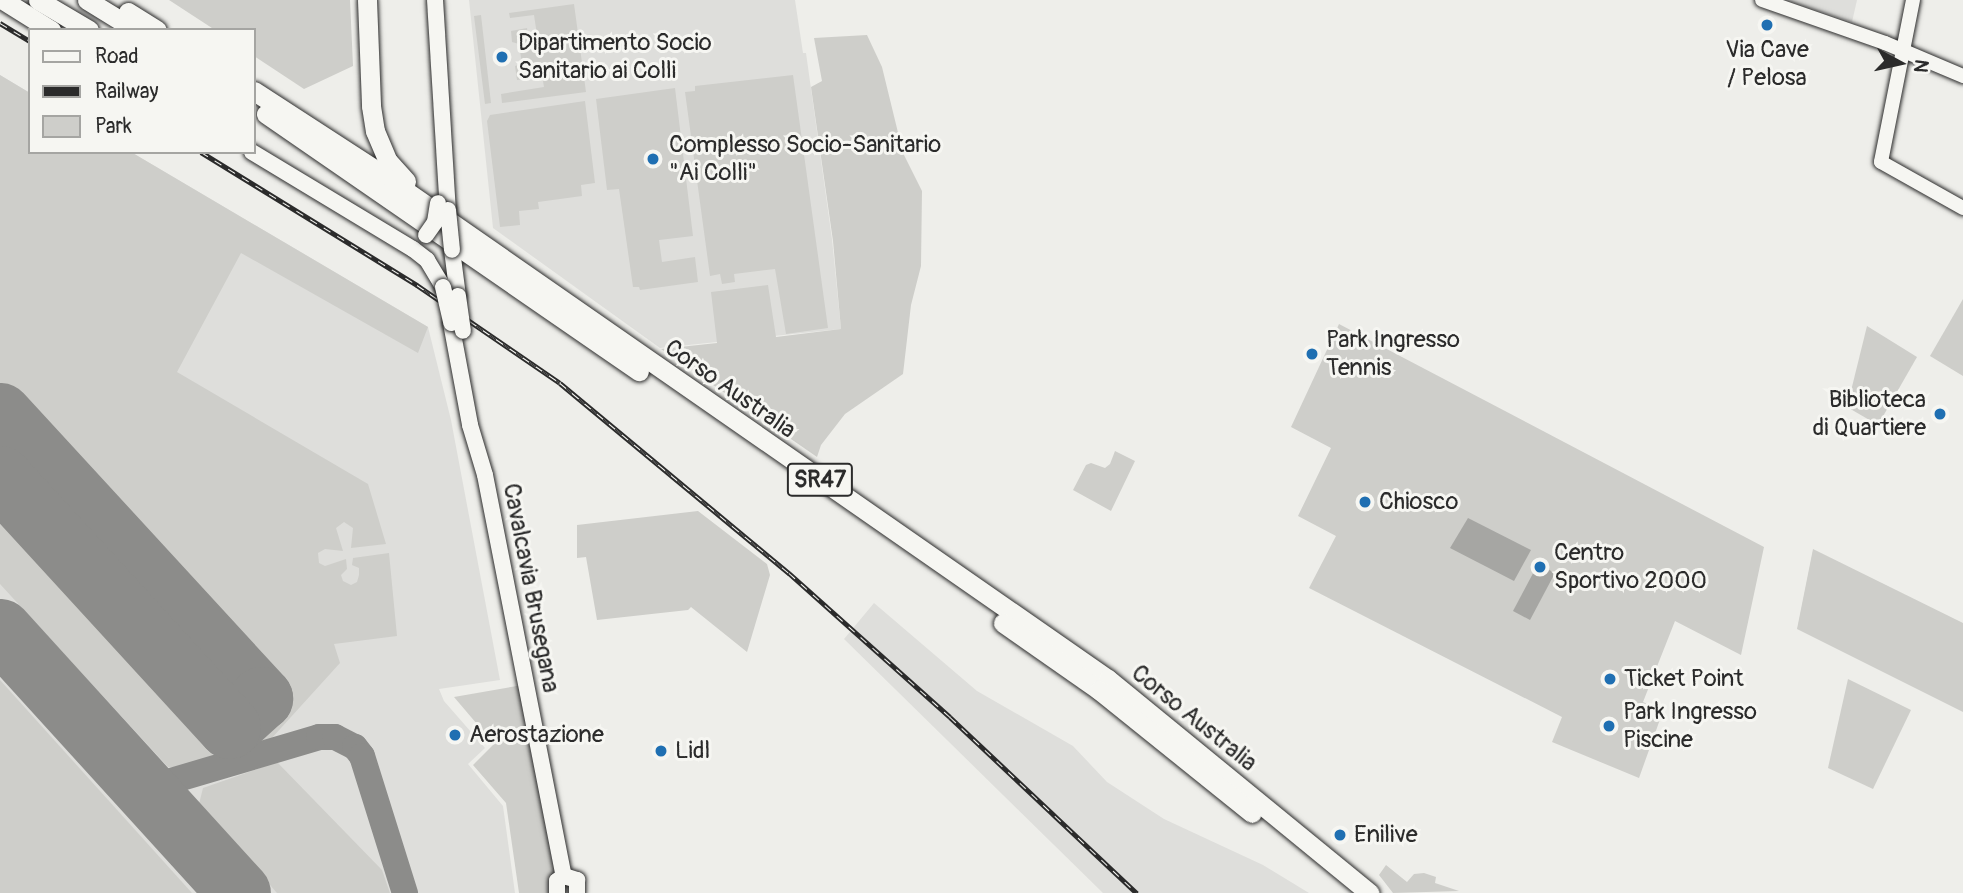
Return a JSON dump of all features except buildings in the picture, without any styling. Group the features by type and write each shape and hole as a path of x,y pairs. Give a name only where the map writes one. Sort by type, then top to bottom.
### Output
{"highway":[{"path":"3,0 50,28"},
{"path":"38,0 86,28"},
{"path":"87,0 133,28"},
{"path":"108,0 154,28"},
{"path":"367,0 371,106 383,151 405,180 493,253"},
{"name":"Corso Australia","path":"256,92 377,171 1108,679 1369,893"},
{"name":"Corso Australia","path":"256,107 1098,690 1351,893"},
{"path":"256,121 361,179"}],"main road":[{"path":"22,0 51,28"},
{"name":"Cavalcavia Brusegana","path":"435,0 443,127 435,155 458,296 457,327"},
{"name":"Cavalcavia Brusegana","path":"255,154 402,242 427,260 443,287 457,327 564,876"},
{"name":"Cavalcavia Brusegana","path":"402,242 426,235 443,206"},
{"path":"558,893 557,881 564,876 577,880 577,893"}],"street":[{"path":"1762,0 1903,50 1963,76"},
{"path":"1913,0 1881,162 1963,208"}],"shaded area":[{"name":"Complesso Socio-Sanitario \"Ai Colli\"","path":"469,0 795,0 803,53 806,53 832,239 841,329 660,348 493,228"},
{"path":"1786,0 1857,0 1852,22"},
{"path":"0,75 28,92 28,154 134,154 428,327 451,420 500,680 439,689 444,701 485,748 468,764 503,806 515,893 0,893"},
{"path":"1468,518 1531,550 1514,581 1450,548"},
{"path":"1538,564 1555,573 1530,620 1513,611"},
{"path":"874,603 977,691 1073,746 1107,782 1164,819 1263,865 1309,893 1103,893 844,639"}],"green space":[{"path":"169,0 350,0 353,66 304,89 256,57 256,28 212,28"},
{"path":"574,4 586,92 502,103 501,94 544,87 541,69 533,70 534,78 517,80 515,66 522,64 519,44 512,42 511,31 527,28 528,36 537,35 534,15 510,18 509,13"},
{"path":"481,15 491,103 485,104 474,16"},
{"path":"867,35 882,67 903,153 922,191 921,266 911,305 903,374 845,414 821,445 817,457 661,349 717,343 711,292 768,285 776,337 841,329 833,241 811,87 822,81 814,38"},
{"path":"0,75 28,92 28,154 134,154 428,327 418,353 241,253 177,372 368,484 386,544 351,548 353,528 344,522 336,528 343,551 325,549 318,553 319,563 325,566 346,559 347,569 341,575 343,581 351,585 357,582 359,575 359,568 352,565 353,558 389,553 397,636 334,644 340,663 271,739 182,768 168,767 0,584 0,477 228,727 260,698 0,414"},
{"path":"793,75 828,328 786,334 775,269 734,274 735,282 722,284 720,274 710,276 685,92 695,91 695,86"},
{"path":"675,88 693,236 659,240 662,262 695,257 698,282 640,290 639,287 633,287 619,189 607,190 596,99"},
{"path":"585,101 595,183 581,185 582,196 538,202 539,209 519,211 520,225 500,227 487,121 490,115"},
{"path":"1963,299 1963,376 1930,356"},
{"name":"Centro Sportivo 2000","path":"1339,324 1764,547 1741,655 1675,621 1643,702 1663,711 1639,778 1552,742 1562,717 1309,588 1336,536 1298,516 1331,448 1291,427"},
{"path":"1867,326 1917,357 1878,425 1847,407"},
{"path":"1115,451 1135,461 1111,511 1073,490 1086,465 1091,463 1105,468 1110,464"},
{"path":"698,511 767,564 770,575 747,652 691,607 688,610 597,620 586,557 577,558 577,525"},
{"path":"1813,549 1963,623 1963,712 1797,629"},
{"path":"1848,679 1911,710 1873,789 1828,768"},
{"path":"0,680 192,893 0,893"},
{"path":"528,684 562,893 519,893 506,803 473,765 494,744 454,697"},
{"path":"277,762 382,870 390,893 277,893 199,804 203,788"},
{"path":"1386,865 1407,882 1414,874 1424,873 1436,877 1435,883 1459,891 1393,893 1379,875"}],"taxiway":[{"path":"144,789 319,737 335,737 355,747 362,756 405,893"}],"runway":[{"path":"0,414 261,698 229,727 0,477"},
{"path":"0,630 239,893"}],"railway":[{"path":"0,23 28,40"},
{"path":"204,154 417,285 560,383 789,573 950,717 1137,893"}],"place":[{"name":"Via Cave / Pelosa","path":"1767,25"},
{"name":"Dipartimento Socio Sanitario ai Colli","path":"502,57"},
{"name":"Complesso Socio-Sanitario \"Ai Colli\"","path":"653,159"},
{"name":"Park Ingresso Tennis","path":"1312,354"},
{"name":"Biblioteca di Quartiere","path":"1940,414"},
{"name":"Chiosco","path":"1365,502"},
{"name":"Centro Sportivo 2000","path":"1540,567"},
{"name":"Ticket Point","path":"1610,679"},
{"name":"Park Ingresso Piscine","path":"1609,726"},
{"name":"Aerostazione","path":"455,735"},
{"name":"Lidl","path":"661,751"},
{"name":"Enilive","path":"1340,835"}]}
